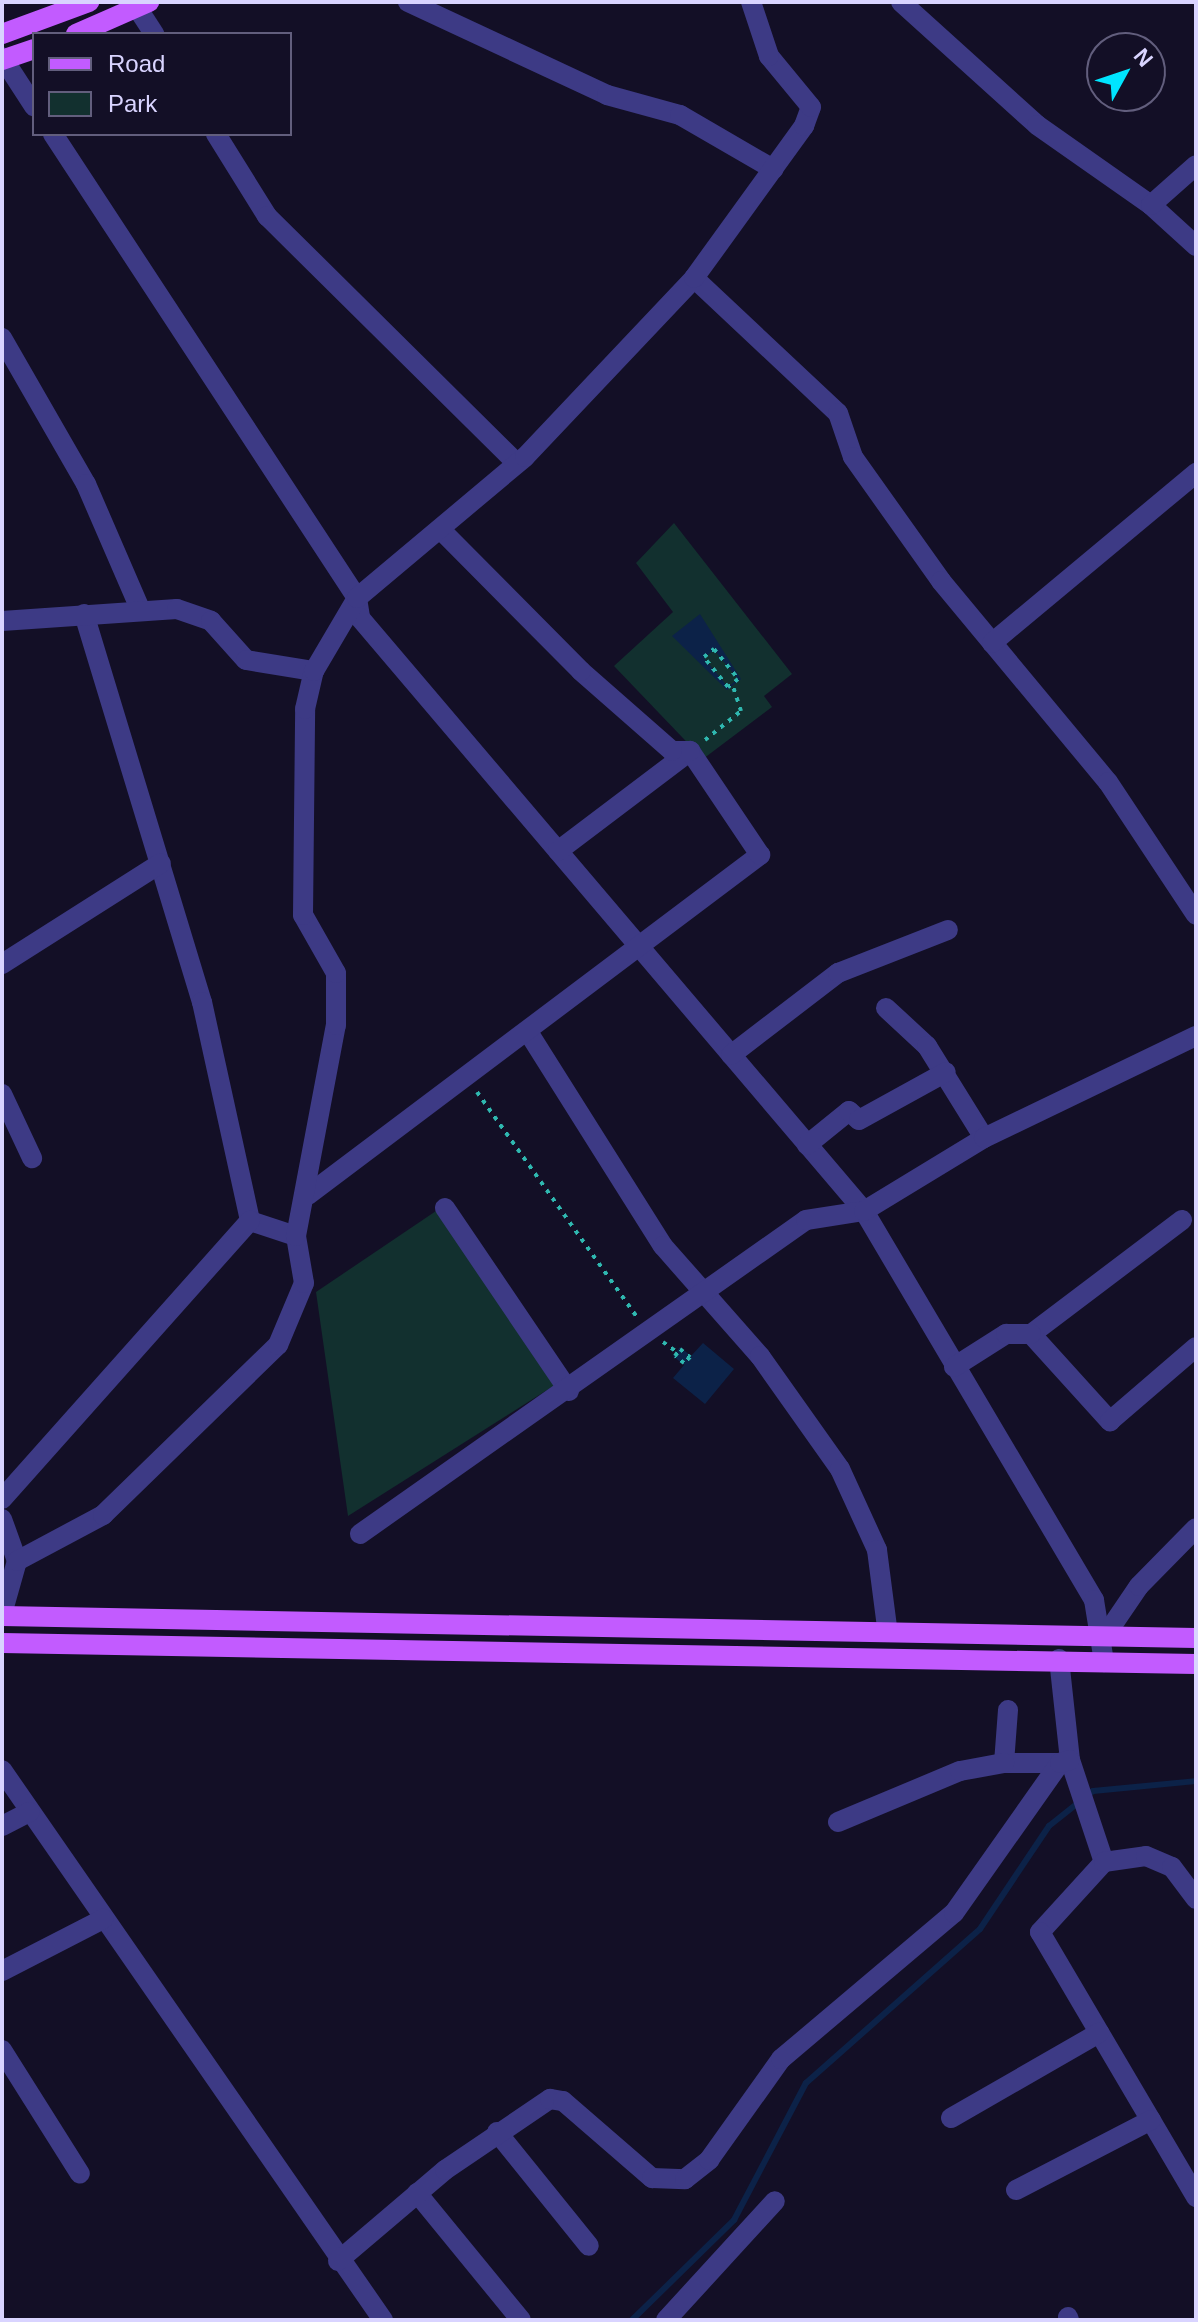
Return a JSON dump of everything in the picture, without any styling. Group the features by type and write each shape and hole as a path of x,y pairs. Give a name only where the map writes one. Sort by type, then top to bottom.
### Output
{"main road":[{"path":"2,34 89,2"},
{"path":"81,32 144,6"},
{"path":"3,59 32,50"},
{"path":"2,1615 887,1627 1196,1638"},
{"path":"2,1643 1059,1659 1196,1664"}],"street":[{"path":"408,2 607,95 680,115 773,169"},
{"path":"901,2 1037,125 1151,205 1196,246"},
{"path":"17,1561 103,1515 278,1345 304,1283 296,1236 308,1195 336,1025 336,973 303,915 305,709 314,671 357,598 517,463 694,278 773,169 811,107 769,56 756,3"},
{"path":"144,6 153,32"},
{"path":"3,59 32,103"},
{"path":"54,136 357,598 360,618 864,1211 1094,1600 1105,1636 1104,1662"},
{"path":"217,136 267,216 517,463"},
{"path":"1151,205 1196,165"},
{"path":"694,278 838,413 853,457 992,643 1108,782 1196,915"},
{"path":"2,338 86,484 141,611"},
{"path":"992,643 1196,473"},
{"path":"441,530 581,671 672,751 690,751"},
{"path":"2,621 141,611 188,613 211,621 246,660 314,671"},
{"path":"84,614 202,1002 250,1221"},
{"path":"558,851 690,751"},
{"path":"308,1195 469,1081 760,855 690,751"},
{"path":"2,964 161,863"},
{"path":"731,1055 838,973 948,930"},
{"path":"886,1008 946,1072 984,1138"},
{"path":"530,1035 630,1198 805,1417 863,1510 877,1550 887,1627"},
{"path":"360,1534 569,1391 806,1220 864,1211 984,1138 1196,1036"},
{"path":"807,1145 849,1111 859,1120 946,1072"},
{"path":"2,1094 32,1158"},
{"path":"445,1208 569,1391"},
{"path":"954,1367 1006,1334 1031,1334 1182,1220"},
{"path":"250,1221 296,1236"},
{"path":"2,1499 250,1221"},
{"path":"1031,1334 1110,1421 1196,1347"},
{"path":"2,1519 17,1561 2,1615"},
{"path":"1105,1636 1139,1586 1196,1528"},
{"path":"1059,1659 1065,1761 1088,1812 1104,1862"},
{"path":"1004,1763 1008,1710"},
{"path":"838,1822 960,1771 1004,1763 1065,1761"},
{"path":"338,2261 417,2193 533,2106 563,2101 652,2178 685,2179 709,2160 781,2059 954,1913 1065,1761"},
{"path":"2,1770 338,2261 383,2320"},
{"path":"2,1826 30,1812"},
{"path":"1196,1899 1172,1867 1146,1856 1104,1862 1040,1932 1196,2197"},
{"path":"2,1971 103,1919"},
{"path":"951,2118 1099,2033"},
{"path":"2,2050 80,2174"},
{"path":"1016,2190 1151,2120"},
{"path":"497,2132 589,2246"},
{"path":"417,2193 521,2320"},
{"path":"666,2320 775,2201"}],"path":[{"path":"714,649 738,679 732,684 728,687 704,657 714,649"},
{"path":"690,751 741,711 732,684"},
{"path":"469,1081 649,1332 678,1353"}],"green space":[{"path":"674,523 792,674 764,696 772,707 703,759 614,666 673,612 636,563"},
{"path":"436,1211 555,1385 348,1516 316,1292"}],"water":[{"path":"700,614 741,679 727,690 672,636","holes":["714,650 738,679 728,687 704,658"]},
{"path":"703,1343 734,1369 705,1404 673,1378 684,1365 673,1356 680,1347 691,1356"}],"waterway":[{"path":"632,2320 734,2220 806,2083 980,1929 1049,1826 1093,1791 1196,1781"}]}
